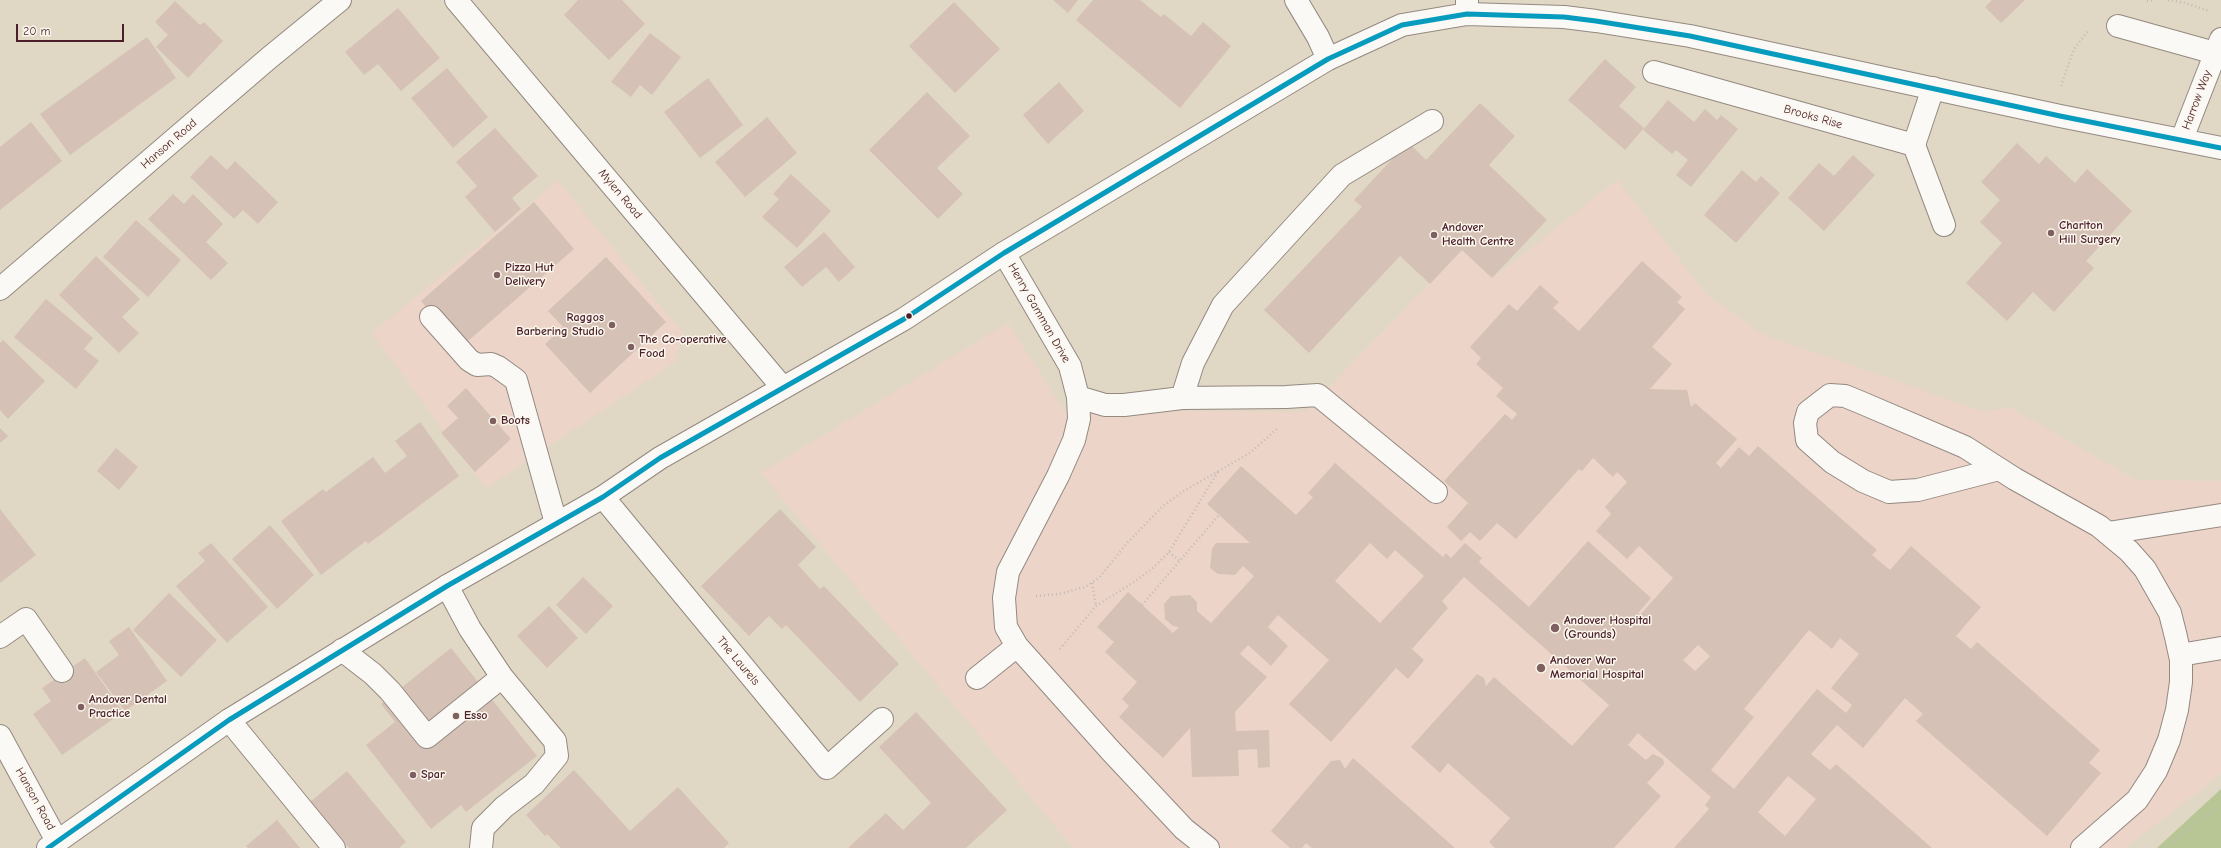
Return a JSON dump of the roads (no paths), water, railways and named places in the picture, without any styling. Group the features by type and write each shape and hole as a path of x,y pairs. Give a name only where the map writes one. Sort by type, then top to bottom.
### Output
{"street":[{"name":"Hanson Road","path":"0,289 269,58 340,0"},
{"name":"Mylen Road","path":"456,0 784,388"},
{"path":"1296,0 1318,37 1328,59"},
{"path":"53,844 229,720 447,586 603,497 660,458 904,319 1004,253 1328,59 1402,25 1467,7 1564,17 1674,33 2057,115 2221,148"},
{"path":"2118,26 2218,46"},
{"name":"Harrow Way","path":"2182,139 2218,46"},
{"name":"Brooks Rise","path":"1654,72 1914,145"},
{"path":"1933,88 1914,145 1944,225"},
{"path":"1182,398 1192,363 1223,306 1342,175 1432,121"},
{"name":"Henry Gamman Drive","path":"1004,253 1070,366 1078,397 1079,419 1074,440 1058,476 1008,572 1004,598 1006,626 1016,646 1184,829 1208,848"},
{"path":"431,317 469,360 477,365 491,364 498,367 516,380 556,523"},
{"path":"1078,397 1105,405 1124,405 1182,398 1286,398 1318,395 1436,492"},
{"path":"1999,468 1918,490 1889,492 1863,481 1832,462 1814,448 1807,440 1804,432 1808,412 1830,395 1845,396 1966,448 2108,533 2129,551 2145,569 2159,591 2170,613 2180,655 2181,682 2177,710 2169,740 2156,771 2137,800 2082,848"},
{"name":"The Laurels","path":"603,497 827,768 882,720"},
{"path":"2108,533 2221,515"},
{"path":"447,586 470,629 502,676 555,741 557,756 534,784 504,807 483,828 480,848"},
{"path":"0,637 26,619 62,671"},
{"path":"977,678 1016,646"},
{"path":"2180,655 2221,648"},
{"path":"342,650 373,674 390,691 427,737 502,676"},
{"path":"229,720 334,848"},
{"name":"Hanson Road","path":"0,736 53,844"}],"place":[{"name":"Charlton Hill Surgery","path":"2051,233"},
{"name":"Andover Health Centre","path":"1434,235"},
{"name":"Pizza Hut Delivery","path":"497,275"},
{"name":"Raggos Barbering Studio","path":"612,325"},
{"name":"The Co-operative Food","path":"631,347"},
{"name":"Boots","path":"493,421"},
{"name":"Andover Hospital (Grounds)","path":"1555,628"},
{"name":"Andover War Memorial Hospital","path":"1541,668"},
{"name":"Andover Dental Practice","path":"81,707"},
{"name":"Esso","path":"456,716"},
{"name":"Spar","path":"413,775"}]}
